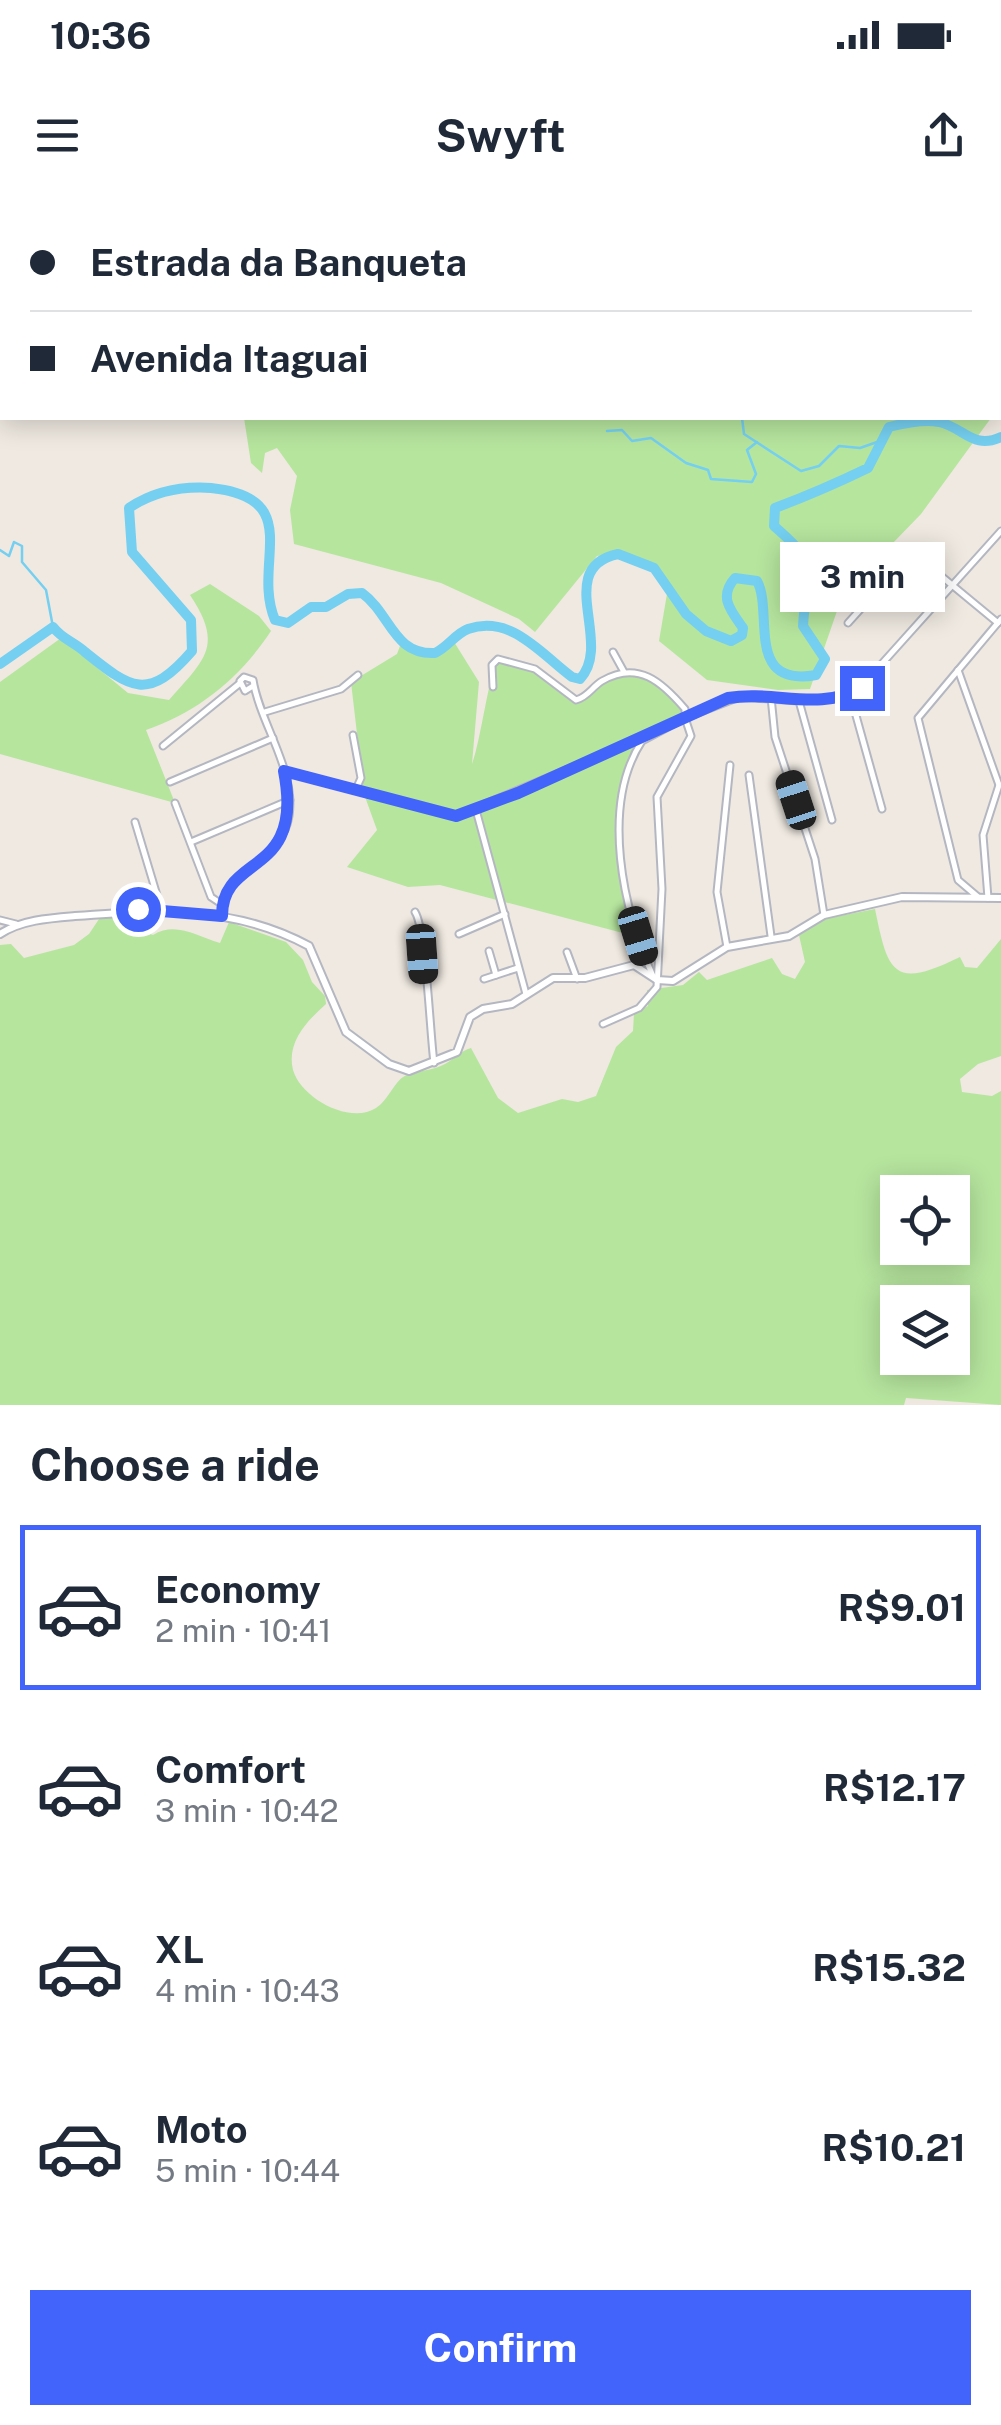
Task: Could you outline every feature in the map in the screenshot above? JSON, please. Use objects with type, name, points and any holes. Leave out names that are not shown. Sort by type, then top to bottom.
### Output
[{"type":"street","points":[[284,771],[456,816],[728,698],[819,702],[850,694],[870,680],[1001,531]]},
{"type":"street","points":[[848,624],[912,552],[999,621],[918,718],[958,880],[984,898]]},
{"type":"street","points":[[613,652],[624,672]]},
{"type":"street","points":[[493,687],[492,665],[498,660],[536,670],[576,700],[600,682],[624,672],[640,672],[662,682],[685,709],[691,736],[657,796],[662,889],[651,998],[639,1008],[603,1024]]},
{"type":"street","points":[[957,670],[1000,784],[985,824],[984,898]]},
{"type":"street","points":[[265,712],[341,689],[358,675]]},
{"type":"street","points":[[163,746],[248,676],[265,712],[284,771],[290,800],[288,822],[276,846],[231,886],[222,916]]},
{"type":"street","points":[[239,684],[245,691],[253,686]]},
{"type":"street","points":[[850,694],[882,809]]},
{"type":"street","points":[[772,698],[776,737],[814,859],[824,914]]},
{"type":"street","points":[[799,701],[832,820]]},
{"type":"street","points":[[353,735],[361,778],[356,789]]},
{"type":"street","points":[[649,735],[636,750],[626,784],[621,824],[625,884],[655,978]]},
{"type":"street","points":[[170,782],[273,738]]},
{"type":"street","points":[[727,948],[717,892],[730,765]]},
{"type":"street","points":[[749,775],[771,936]]},
{"type":"street","points":[[191,842],[290,800]]},
{"type":"street","points":[[175,804],[211,897],[223,905]]},
{"type":"street","points":[[476,810],[526,994]]},
{"type":"street","points":[[135,822],[162,912]]},
{"type":"street","points":[[0,934],[24,924],[130,909],[222,916],[263,926],[309,946],[346,1032],[390,1064],[410,1071],[457,1052],[470,1017],[488,1007],[512,1004],[553,978],[577,979],[628,965],[655,978],[681,979],[727,948],[771,936],[788,936],[824,914],[902,897],[1001,898]]},
{"type":"street","points":[[414,912],[424,932],[424,986],[434,1063]]},
{"type":"street","points":[[459,934],[505,914]]},
{"type":"street","points":[[0,920],[24,924]]},
{"type":"street","points":[[489,951],[496,975]]},
{"type":"street","points":[[567,952],[577,979]]},
{"type":"street","points":[[484,979],[518,968]]},
{"type":"green space","points":[[244,420],[990,420],[921,514],[891,545],[869,555],[837,611],[810,689],[778,690],[707,680],[659,641],[668,588],[654,572],[628,557],[597,556],[535,632],[519,619],[441,583],[294,544],[290,510],[297,476],[277,448],[265,453],[262,473],[251,463]]},
{"type":"green space","points":[[210,584],[259,616],[271,631],[246,664],[216,691],[183,714],[146,730],[175,803],[0,754],[0,682],[61,638],[128,693],[169,700],[206,651],[206,627],[190,595]]},
{"type":"green space","points":[[451,637],[479,682],[472,764],[498,659],[535,669],[576,700],[621,675],[646,677],[685,709],[639,747],[623,790],[621,841],[638,937],[440,885],[408,887],[347,867],[377,830],[364,794],[351,682],[397,654],[400,646],[428,652]]},
{"type":"green space","points":[[875,909],[890,961],[907,973],[938,967],[960,957],[965,967],[977,968],[1001,939],[1001,1056],[978,1064],[960,1079],[962,1092],[992,1096],[1001,1091],[1001,1405],[906,1398],[904,1405],[0,1405],[0,945],[11,944],[24,958],[74,945],[89,934],[103,913],[135,916],[139,930],[153,935],[170,929],[220,943],[229,922],[286,942],[303,960],[312,982],[325,996],[326,1004],[296,1041],[292,1060],[298,1080],[316,1099],[340,1111],[365,1112],[381,1104],[403,1077],[440,1066],[471,1048],[498,1098],[518,1113],[562,1099],[578,1102],[596,1096],[616,1047],[633,1031],[634,1013],[648,1006],[647,990],[683,985],[699,972],[707,980],[772,958],[782,974],[795,979],[805,962],[799,935],[824,919]]},
{"type":"waterway","points":[[742,420],[744,434],[801,471],[819,466],[839,446],[860,448],[880,441]]},
{"type":"waterway","points":[[0,664],[53,627],[127,681],[151,683],[177,667],[192,651],[191,620],[132,552],[129,508],[158,494],[211,488],[240,494],[258,505],[267,519],[269,598],[275,620],[288,623],[311,607],[326,607],[348,594],[362,593],[401,640],[421,652],[435,653],[468,629],[498,627],[524,639],[572,677],[580,679],[589,664],[591,646],[586,590],[589,574],[599,562],[618,554],[654,568],[686,614],[706,631],[731,641],[742,635],[743,628],[728,604],[727,591],[735,578],[757,581],[770,659],[779,670],[793,676],[816,675],[825,659],[803,626],[808,562],[774,526],[775,508],[868,468],[889,427],[933,421],[976,440],[1001,437]]},
{"type":"waterway","points":[[607,431],[622,430],[632,441],[651,438],[686,463],[708,470],[711,479],[752,482],[756,474],[747,450],[757,442]]},
{"type":"waterway","points":[[0,550],[9,556],[14,542],[22,546],[22,562],[46,590],[53,627]]},
{"type":"route","points":[[138,909],[222,916],[231,886],[269,855],[283,836],[290,813],[284,771],[456,816],[518,793],[728,698],[753,696],[819,702],[838,699],[862,688]]}]
